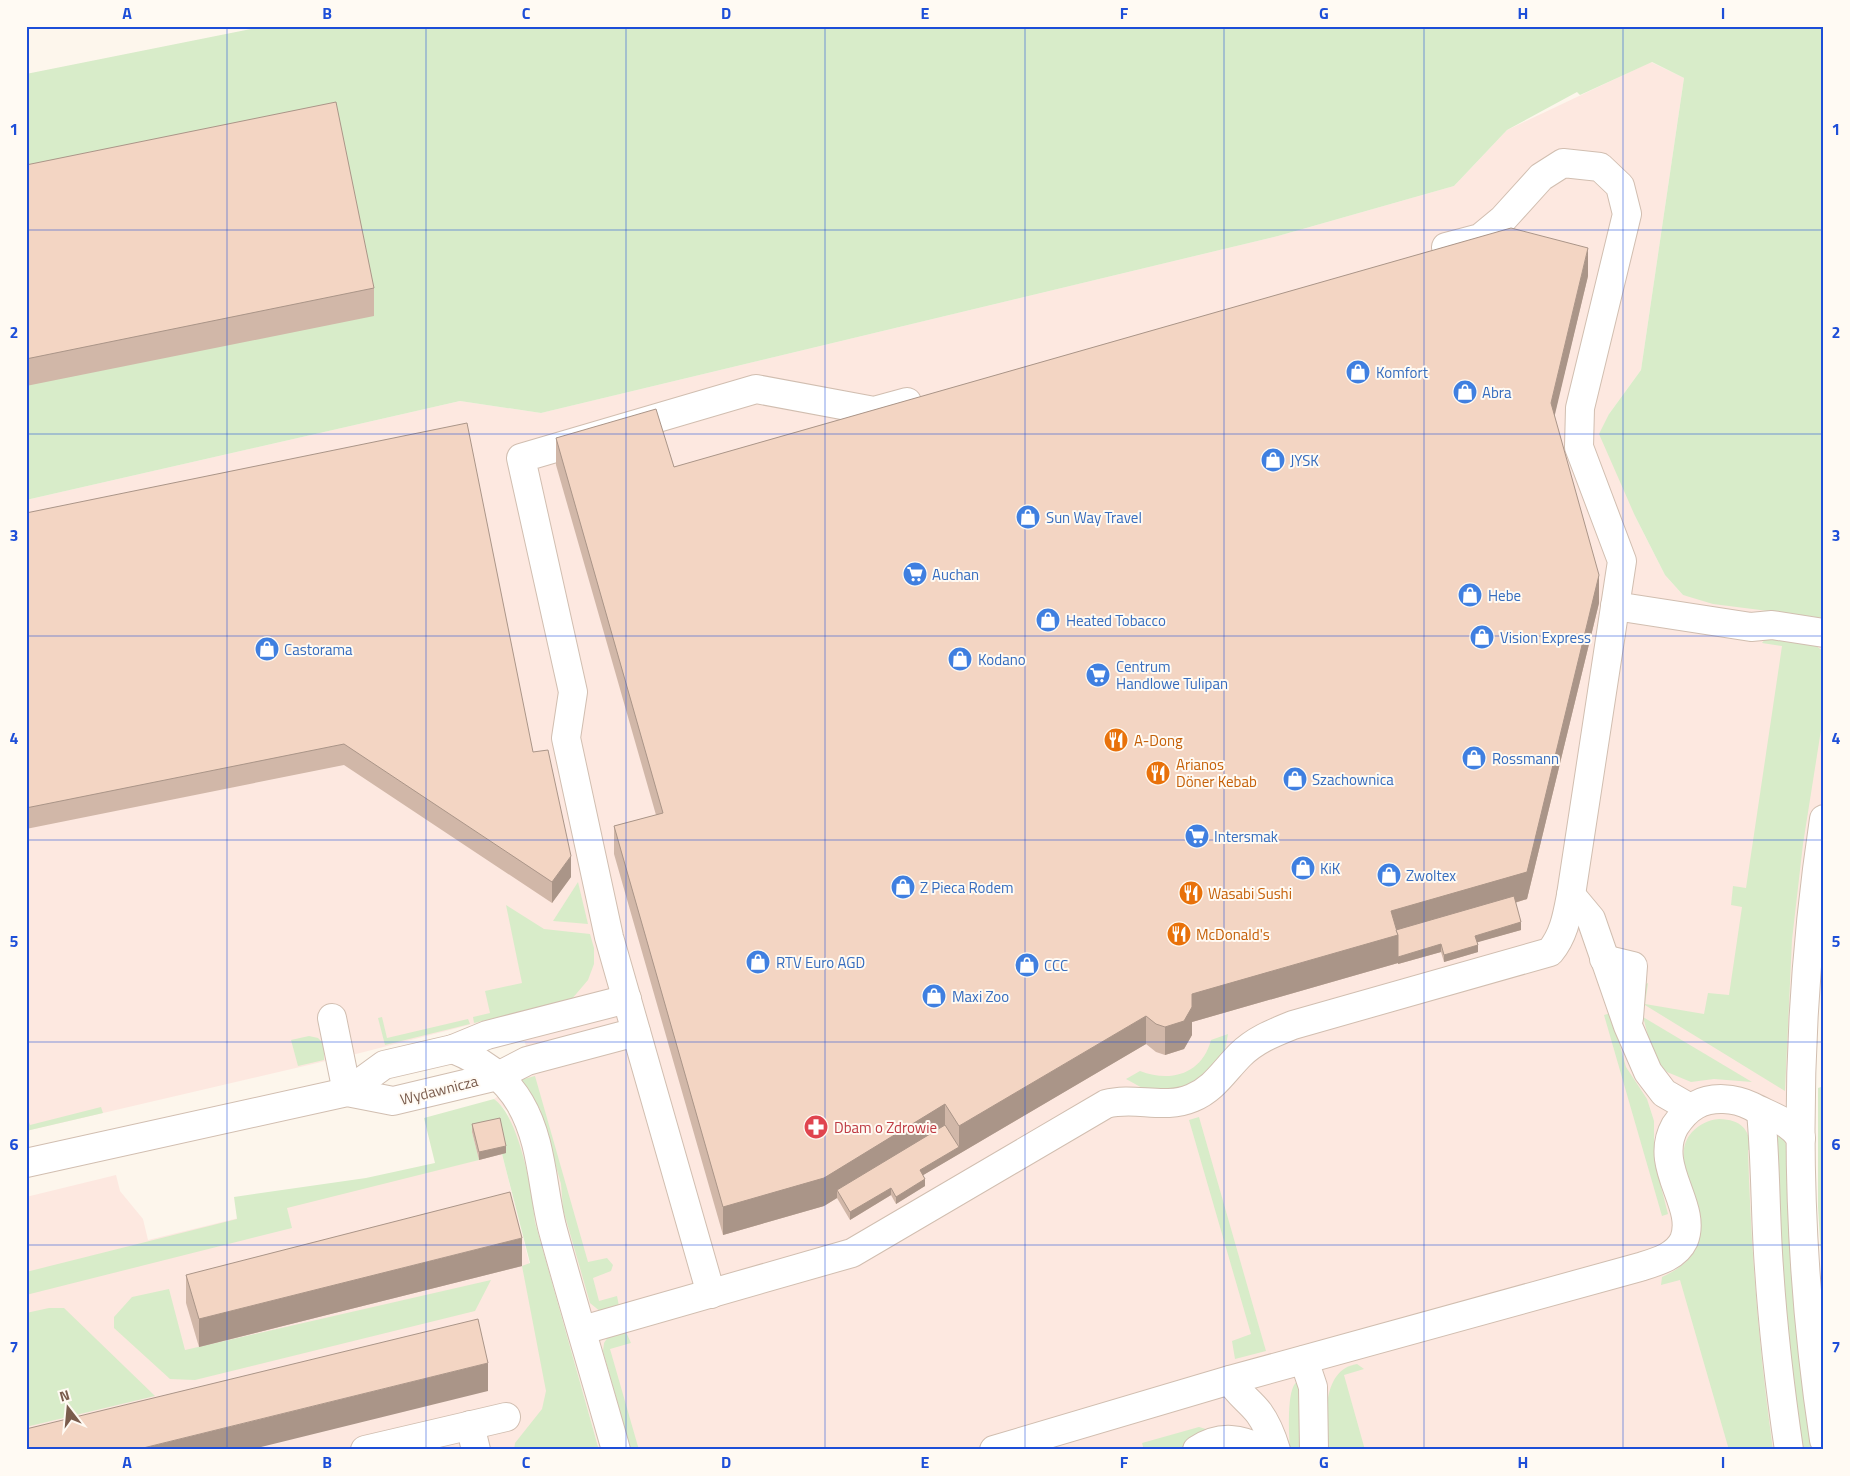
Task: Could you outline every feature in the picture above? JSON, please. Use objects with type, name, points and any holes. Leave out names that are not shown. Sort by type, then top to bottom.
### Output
[{"type":"street","points":[[583,1330],[852,1253],[1106,1104],[1128,1100],[1150,1103],[1174,1103],[1194,1098],[1216,1083],[1238,1056],[1255,1042],[1293,1025],[1550,952],[1561,936],[1571,895],[1622,561],[1579,447],[1580,408],[1627,214],[1620,186],[1600,166],[1563,163],[1541,177],[1503,219],[1480,238],[1423,254]]},
{"type":"street","points":[[712,1294],[609,937],[566,738],[573,692],[521,458],[756,389],[874,412],[930,395]]},
{"type":"street","points":[[1615,606],[1751,627],[1772,625],[1824,633]]},
{"type":"street","points":[[1824,819],[1810,930],[1804,1004],[1801,1138],[1805,1262],[1812,1350],[1824,1440]]},
{"type":"street","points":[[1571,895],[1591,919],[1604,960],[1642,1061],[1655,1083],[1664,1093],[1690,1108]]},
{"type":"street","points":[[1604,960],[1633,966],[1628,1026]]},
{"type":"street","points":[[26,1163],[347,1092],[384,1066],[453,1049],[487,1035],[626,999]]},
{"type":"street","points":[[332,1018],[347,1092]]},
{"type":"street","name":"Wydawnicza","points":[[347,1092],[393,1101],[498,1076],[527,1061],[636,1032]]},
{"type":"street","points":[[453,1049],[470,1056],[498,1076],[516,1098],[529,1123],[544,1180],[553,1228],[616,1450]]},
{"type":"street","points":[[994,1450],[1230,1380],[1640,1267],[1668,1257],[1684,1240],[1685,1226],[1667,1151],[1671,1133],[1690,1108],[1699,1103],[1719,1099],[1738,1101],[1793,1127],[1801,1138]]},
{"type":"street","points":[[1761,1112],[1769,1268],[1778,1372],[1789,1450]]},
{"type":"street","points":[[1304,1360],[1313,1388],[1314,1450]]},
{"type":"street","points":[[1230,1380],[1237,1392],[1258,1412],[1266,1424],[1276,1450]]},
{"type":"street","points":[[365,1450],[473,1438],[506,1417]]},
{"type":"street","points":[[1197,1450],[1220,1439],[1235,1439],[1265,1450]]},
{"type":"shaded area","points":[[1651,62],[1684,78],[1641,370],[1609,414],[1635,516],[1665,575],[1683,595],[1824,618],[1824,920],[1814,1088],[1814,1157],[1824,1450],[599,1450],[535,1222],[533,1193],[507,1111],[494,1099],[520,1080],[532,1066],[516,1013],[360,1053],[26,1131],[26,500],[460,401],[541,413],[1278,236],[1454,186],[1507,130]]},
{"type":"shaded area","points":[[502,1154],[576,1450],[26,1450],[26,1197],[116,1175],[120,1191],[143,1219],[148,1240]]},
{"type":"green space","points":[[266,26],[1824,26],[1824,618],[1713,604],[1683,595],[1665,575],[1635,516],[1599,434],[1609,414],[1641,370],[1684,78],[1652,62],[1580,95],[1577,92],[1507,130],[1454,186],[1278,236],[541,413],[460,401],[26,500],[26,74]]},
{"type":"green space","points":[[1766,638],[1815,645],[1824,652],[1824,711],[1803,844],[1792,940],[1785,1091],[1640,1002],[1648,983],[1645,1004],[1704,1014],[1708,993],[1729,995],[1742,907],[1731,905],[1733,886],[1746,888],[1782,646],[1762,643]]},
{"type":"green space","points":[[578,882],[588,924],[553,921]]},
{"type":"green space","points":[[506,905],[544,929],[590,934],[594,948],[594,964],[588,980],[571,1000],[474,1023],[473,1017],[490,1013],[485,991],[522,983]]},
{"type":"green space","points":[[1611,1013],[1626,1067],[1647,1099],[1654,1121],[1654,1159],[1668,1214],[1662,1216],[1604,1015]]},
{"type":"green space","points":[[1824,1013],[1824,1304],[1818,1207],[1818,1088],[1821,1087]]},
{"type":"green space","points":[[382,1017],[387,1038],[468,1019],[470,1024],[385,1045],[378,1018]]},
{"type":"green space","points":[[1643,1017],[1752,1082],[1714,1079],[1691,1082],[1667,1072],[1654,1058]]},
{"type":"green space","points":[[1228,1034],[1225,1050],[1219,1064],[1190,1088],[1146,1090],[1126,1079],[1140,1071],[1163,1076],[1184,1073],[1200,1061],[1207,1052],[1211,1040]]},
{"type":"green space","points":[[309,1036],[318,1038],[324,1044],[324,1060],[298,1066],[291,1040]]},
{"type":"green space","points":[[535,1076],[588,1262],[607,1258],[613,1265],[611,1271],[593,1278],[599,1301],[617,1296],[619,1306],[601,1312],[590,1303],[563,1209],[561,1184],[540,1109],[520,1080]]},
{"type":"green space","points":[[494,1099],[503,1108],[511,1121],[523,1156],[528,1175],[535,1222],[599,1450],[514,1450],[515,1443],[542,1409],[546,1391],[522,1266],[530,1263],[502,1154],[472,1132],[479,1160],[287,1208],[292,1228],[26,1295],[26,1272],[237,1219],[234,1197],[366,1178],[435,1163],[424,1118]]},
{"type":"green space","points":[[101,1107],[103,1113],[26,1131],[26,1113],[30,1125]]},
{"type":"green space","points":[[1199,1117],[1266,1351],[1235,1359],[1232,1341],[1251,1334],[1189,1120]]},
{"type":"green space","points":[[1719,1119],[1733,1121],[1743,1127],[1752,1150],[1748,1150],[1751,1225],[1760,1338],[1773,1450],[1729,1450],[1680,1280],[1661,1285],[1662,1277],[1686,1261],[1698,1244],[1700,1225],[1684,1166],[1684,1148],[1695,1129],[1708,1121]]},
{"type":"green space","points":[[1777,1133],[1783,1133],[1786,1145],[1798,1342],[1812,1450],[1802,1450],[1791,1371],[1780,1252]]},
{"type":"green space","points":[[491,1280],[475,1311],[195,1380],[170,1379],[114,1328],[114,1317],[132,1297],[169,1289],[185,1350]]},
{"type":"green space","points":[[49,1308],[64,1308],[155,1396],[26,1427],[26,1313]]},
{"type":"green space","points":[[626,1332],[631,1343],[610,1349],[639,1450],[631,1450],[603,1351],[604,1343],[610,1334]]},
{"type":"green space","points":[[1357,1364],[1364,1369],[1344,1375],[1365,1450],[1328,1450],[1326,1426],[1331,1387],[1337,1376],[1345,1368]]},
{"type":"green space","points":[[1297,1382],[1300,1382],[1301,1450],[1290,1450],[1291,1393]]},
{"type":"green space","points":[[1199,1427],[1216,1432],[1182,1450],[1144,1450],[1142,1443]]},
{"type":"building","points":[[336,102],[374,288],[26,359],[26,165]]},
{"type":"building","name":"Centrum Handlowe Tulipan","points":[[1511,228],[1588,248],[1551,403],[1599,575],[1527,872],[1391,911],[1398,935],[1192,994],[1192,1007],[1184,1021],[1165,1027],[1156,1024],[1146,1016],[959,1126],[945,1104],[824,1178],[723,1207],[614,826],[663,813],[556,438],[656,409],[674,467]]},
{"type":"building","name":"Castorama","points":[[467,423],[533,752],[548,750],[571,856],[552,882],[344,744],[26,808],[26,513]]},
{"type":"building","points":[[1514,896],[1521,922],[1475,936],[1478,945],[1444,955],[1441,944],[1398,957],[1398,935],[1396,930]]},
{"type":"building","points":[[500,1118],[506,1146],[479,1152],[472,1124]]},
{"type":"building","points":[[945,1125],[959,1147],[920,1170],[925,1179],[896,1197],[891,1188],[850,1212],[837,1190]]},
{"type":"building","points":[[510,1192],[522,1238],[199,1319],[186,1275]]},
{"type":"building","points":[[478,1319],[488,1363],[135,1450],[26,1450],[26,1429]]},
{"type":"place","name":"Komfort","points":[[1358,372]]},
{"type":"place","name":"Abra","points":[[1465,392]]},
{"type":"place","name":"JYSK","points":[[1273,460]]},
{"type":"place","name":"Sun Way Travel","points":[[1028,517]]},
{"type":"place","name":"Auchan","points":[[915,574]]},
{"type":"place","name":"Hebe","points":[[1470,595]]},
{"type":"place","name":"Heated Tobacco","points":[[1048,620]]},
{"type":"place","name":"Vision Express","points":[[1482,637]]},
{"type":"place","name":"Castorama","points":[[267,649]]},
{"type":"place","name":"Kodano","points":[[960,659]]},
{"type":"place","name":"Centrum Handlowe Tulipan","points":[[1098,675]]},
{"type":"place","name":"A-Dong","points":[[1116,740]]},
{"type":"place","name":"Rossmann","points":[[1474,758]]},
{"type":"place","name":"Arianos Döner Kebab","points":[[1158,773]]},
{"type":"place","name":"Szachownica","points":[[1295,779]]},
{"type":"place","name":"Intersmak","points":[[1197,836]]},
{"type":"place","name":"KiK","points":[[1303,868]]},
{"type":"place","name":"Zwoltex","points":[[1389,875]]},
{"type":"place","name":"Z Pieca Rodem","points":[[903,887]]},
{"type":"place","name":"Wasabi Sushi","points":[[1191,893]]},
{"type":"place","name":"McDonald's","points":[[1179,934]]},
{"type":"place","name":"RTV Euro AGD","points":[[758,962]]},
{"type":"place","name":"CCC","points":[[1027,965]]},
{"type":"place","name":"Maxi Zoo","points":[[934,996]]},
{"type":"place","name":"Dbam o Zdrowie","points":[[816,1127]]}]
